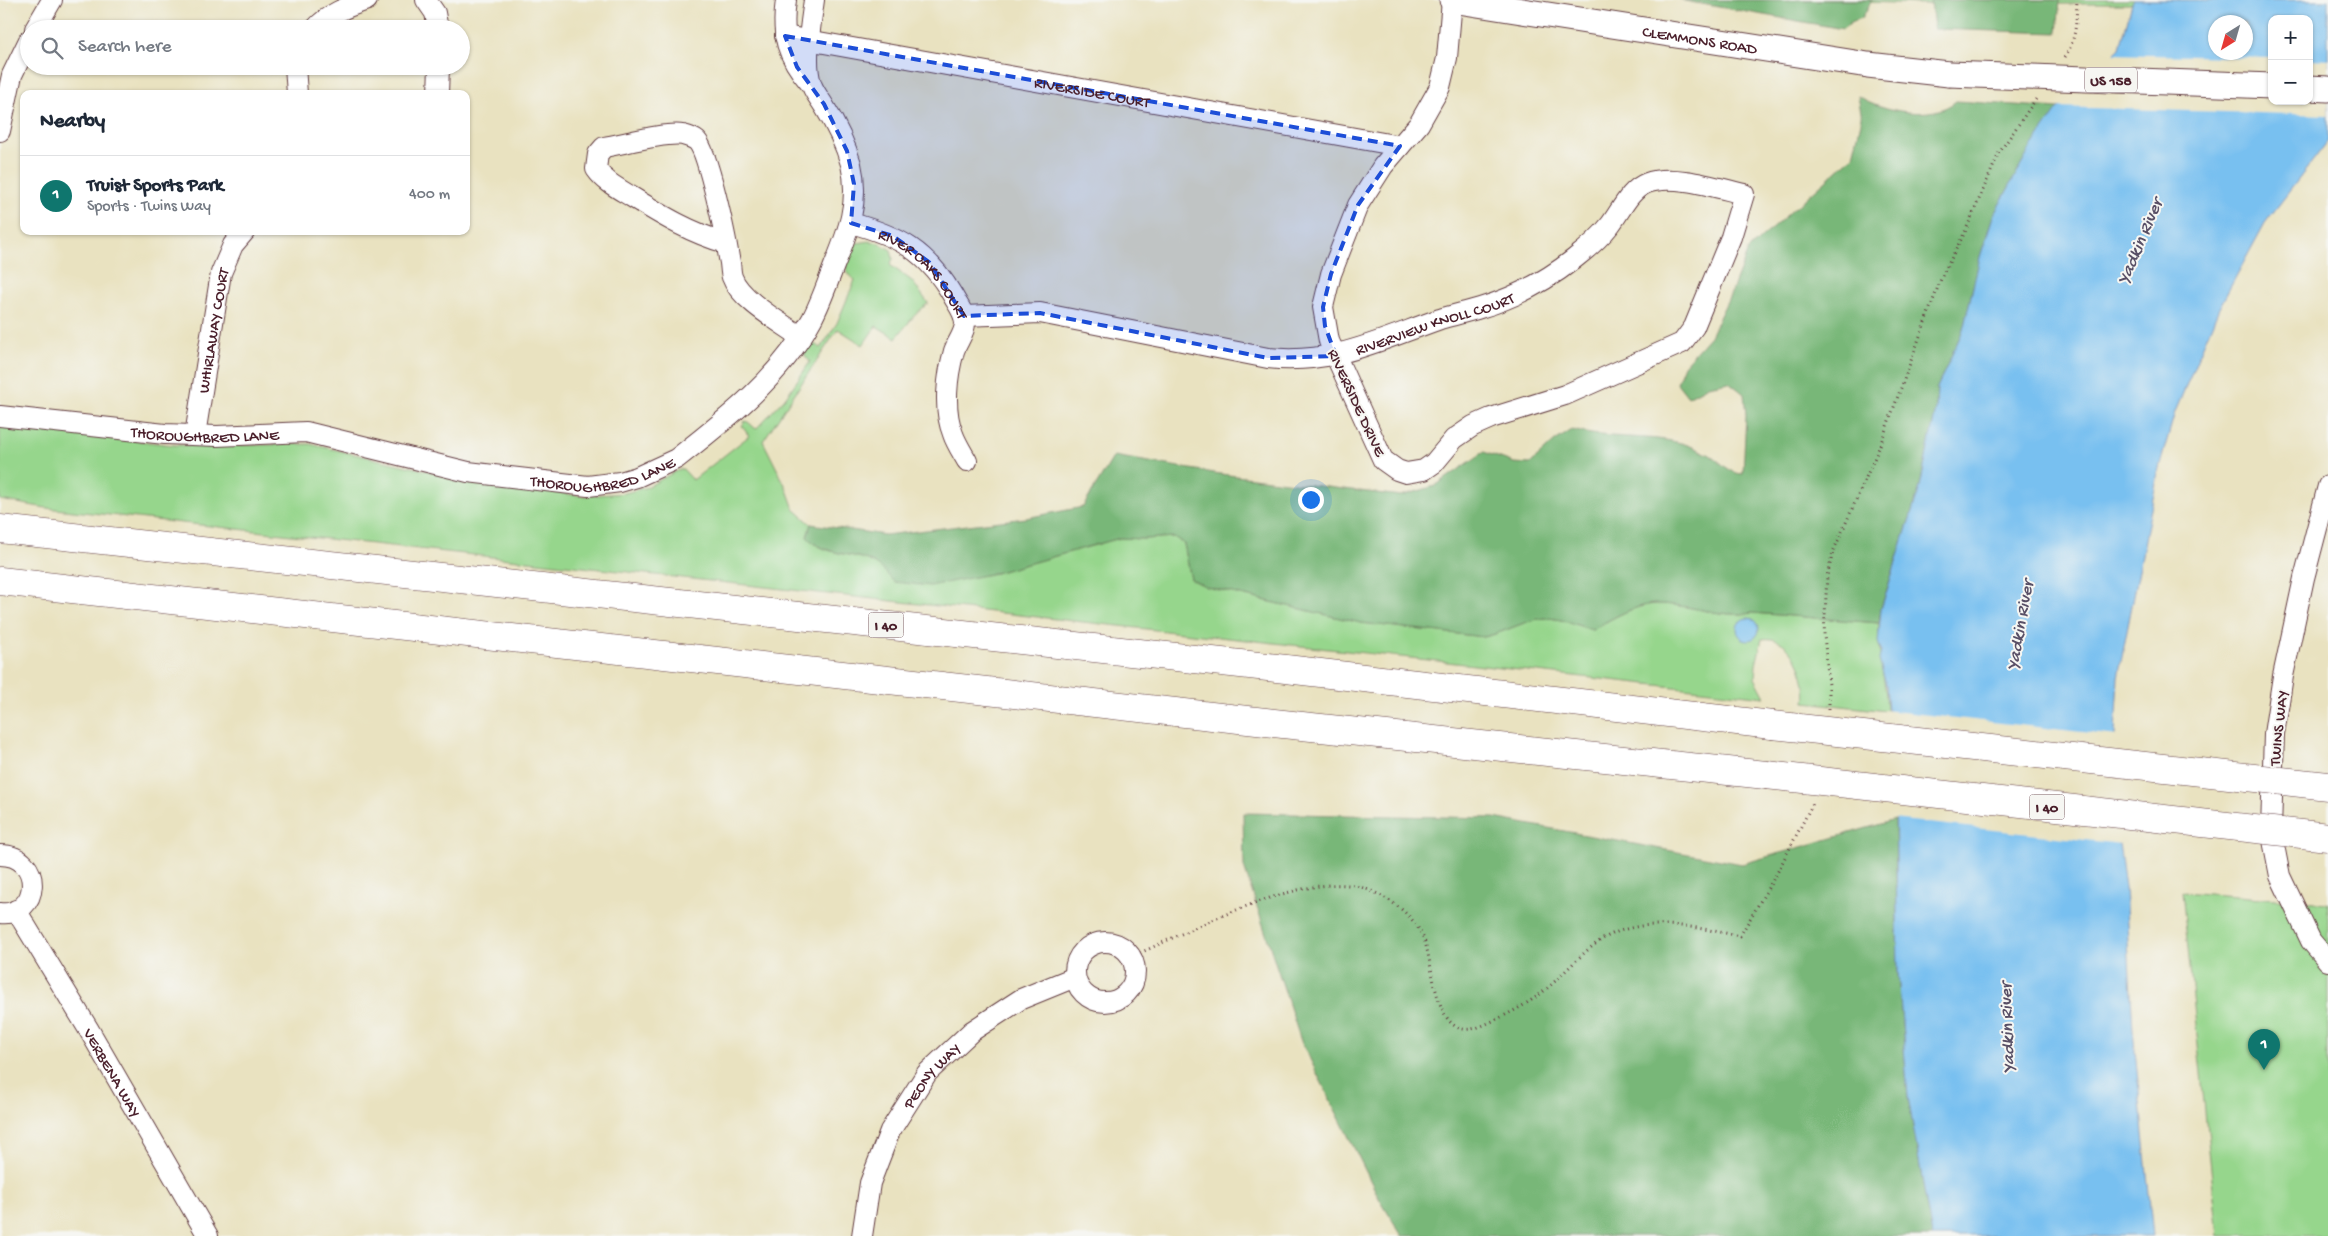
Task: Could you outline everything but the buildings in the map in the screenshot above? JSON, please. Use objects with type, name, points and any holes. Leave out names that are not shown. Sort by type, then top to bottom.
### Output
[{"type":"highway","name":"I 40","points":[[0,528],[2328,786]]},
{"type":"highway","name":"I 40","points":[[0,581],[2328,838]]},
{"type":"main road","name":"CLEMMONS ROAD","points":[[1452,0],[1868,65],[1950,74],[2268,86]]},
{"type":"main road","points":[[2313,88],[2328,89]]},
{"type":"street","points":[[40,20],[52,0]]},
{"type":"street","points":[[323,20],[340,10],[367,0]]},
{"type":"street","points":[[426,0],[435,13],[436,20]]},
{"type":"street","points":[[786,0],[784,17],[788,51],[797,67],[810,83]]},
{"type":"street","name":"THOROUGHBRED LANE","points":[[0,416],[165,434],[306,432],[468,472],[588,486],[620,482],[653,471],[676,459],[733,414],[761,388],[812,319],[851,223],[855,200],[854,184],[847,151],[840,132],[810,83],[808,41],[814,0]]},
{"type":"street","name":"RIVERSIDE DRIVE","points":[[1452,0],[1446,58],[1440,87],[1428,109],[1383,166],[1358,205],[1331,274],[1323,307],[1325,326],[1336,356],[1383,460],[1397,470],[1406,473],[1424,470],[1434,463],[1454,439],[1473,426],[1492,418],[1565,395],[1682,343],[1694,327],[1731,237],[1744,194]]},
{"type":"street","name":"RIVERSIDE COURT","points":[[785,36],[1400,146]]},
{"type":"street","points":[[0,129],[12,75],[20,59]]},
{"type":"street","points":[[296,75],[297,90]]},
{"type":"street","points":[[438,90],[439,75]]},
{"type":"street","points":[[726,243],[698,235],[668,220],[610,184],[596,169],[598,154],[604,147],[665,136],[681,134],[696,140],[701,148],[707,168],[726,243],[732,278],[738,288],[765,312],[800,337]]},
{"type":"street","name":"RIVERVIEW KNOLL COURT","points":[[964,316],[1040,313],[1268,358],[1296,360],[1336,356],[1441,319],[1496,303],[1527,289],[1558,271],[1597,240],[1631,195],[1648,182],[1677,180],[1744,194]]},
{"type":"street","name":"RIVER OAKS COURT","points":[[851,223],[893,236],[922,255],[939,274],[964,316],[964,328],[954,353],[947,400],[952,434],[967,461]]},
{"type":"street","name":"WHIRLAWAY COURT","points":[[195,435],[221,273],[233,245],[241,235]]},
{"type":"street","name":"TWINS WAY","points":[[2328,486],[2304,578],[2281,686],[2274,734],[2271,830],[2280,876],[2311,941],[2328,961]]},
{"type":"street","points":[[0,855],[17,858],[30,872],[32,890],[28,899],[8,912]]},
{"type":"street","name":"VERBENA WAY","points":[[8,912],[89,1030],[208,1236]]},
{"type":"street","points":[[1108,942],[1119,945],[1131,957],[1136,972],[1133,983],[1127,993],[1118,999],[1108,1002],[1096,1001],[1086,996],[1079,988],[1076,966],[1080,956],[1087,947],[1097,943],[1108,942]]},
{"type":"street","name":"PEONY WAY","points":[[862,1236],[870,1183],[890,1131],[927,1073],[972,1030],[1013,1004],[1076,977]]},
{"type":"path","points":[[2061,62],[2072,46],[2076,30],[2077,0]]},
{"type":"path","points":[[1829,715],[1829,685],[1824,635],[1827,576],[1833,552],[1876,456],[1942,276],[1965,232],[1999,153],[2038,95]]},
{"type":"path","points":[[1131,957],[1275,896],[1305,888],[1326,886],[1348,885],[1365,888],[1400,908],[1415,922],[1429,952],[1441,1009],[1453,1026],[1472,1029],[1506,1014],[1537,996],[1592,946],[1610,935],[1634,928],[1671,926],[1740,936],[1778,871],[1815,796]]},
{"type":"highlighted area","points":[[785,36],[1400,146],[1358,205],[1331,274],[1323,307],[1325,326],[1336,356],[1268,358],[1040,313],[964,316],[929,262],[893,236],[851,223],[854,184],[847,151],[824,104],[797,67]]},
{"type":"green space","points":[[1679,0],[1872,0],[1862,18],[1851,22],[1843,29]]},
{"type":"green space","points":[[1801,0],[2133,0],[2132,4],[1924,4]]},
{"type":"green space","points":[[1931,0],[2060,0],[2057,33],[1934,29]]},
{"type":"green space","points":[[1858,96],[1894,110],[1921,113],[1946,107],[1956,101],[2059,108],[2033,144],[1993,216],[1980,257],[1963,330],[1937,388],[1936,409],[1920,487],[1881,608],[1879,623],[1753,613],[1717,613],[1672,605],[1651,604],[1633,609],[1592,630],[1563,620],[1545,618],[1484,637],[1361,623],[1207,587],[1191,579],[1184,544],[1174,537],[1120,538],[995,573],[930,586],[894,582],[873,562],[824,549],[807,537],[811,524],[885,535],[1026,518],[1083,507],[1114,456],[1220,474],[1401,496],[1435,486],[1484,452],[1514,463],[1530,464],[1555,441],[1572,430],[1599,435],[1667,440],[1681,443],[1710,455],[1729,470],[1743,474],[1746,415],[1744,394],[1729,382],[1708,386],[1688,397],[1677,383],[1684,365],[1710,336],[1732,291],[1748,250],[1853,156],[1862,118]]},
{"type":"green space","points":[[870,241],[879,243],[891,250],[893,259],[890,265],[912,281],[928,303],[914,316],[896,338],[876,326],[863,345],[838,329],[763,441],[786,487],[794,509],[811,524],[807,537],[824,549],[863,558],[872,562],[883,569],[894,582],[995,573],[1120,538],[1174,537],[1184,544],[1191,579],[1207,587],[1361,623],[1484,637],[1545,618],[1563,620],[1592,630],[1633,609],[1651,604],[1660,604],[1717,613],[1753,613],[1879,623],[1879,645],[1887,711],[1805,702],[1804,681],[1797,660],[1782,643],[1773,639],[1762,639],[1756,665],[1755,678],[1765,697],[46,508],[0,500],[0,425],[174,445],[310,444],[477,482],[582,496],[625,493],[647,487],[680,469],[683,469],[693,480],[749,436],[742,426],[745,421],[756,429],[785,398],[810,362],[804,354],[808,347],[814,344],[821,348],[837,323],[855,280],[847,272],[847,257],[857,243]]},
{"type":"green space","points":[[1243,813],[1494,818],[1742,864],[1895,820],[1898,973],[1908,1097],[1932,1236],[1402,1236],[1380,1200],[1301,1041],[1244,867]]},
{"type":"green space","points":[[2182,892],[2328,903],[2328,1236],[2218,1236]]},
{"type":"water","name":"Yadkin River","points":[[2133,0],[2328,0],[2328,141],[2265,223],[2219,308],[2175,412],[2159,468],[2118,677],[2112,792],[2125,887],[2133,1030],[2153,1236],[1932,1236],[1908,1097],[1898,973],[1895,800],[1886,685],[1879,660],[1881,650],[1878,642],[1881,609],[1920,487],[1936,409],[1937,388],[1963,330],[1980,257],[1993,216],[2033,144],[2058,109],[2120,48]]},
{"type":"water","points":[[1748,618],[1756,621],[1759,629],[1756,637],[1748,640],[1740,637],[1737,629],[1740,621]]},
{"type":"pier","points":[[2110,54],[2208,56],[2208,60],[2253,60],[2253,58],[2268,58],[2268,105],[2313,105],[2313,59],[2328,60],[2328,115],[2056,107]]},
{"type":"pier","points":[[1884,710],[2118,736],[2115,792],[2122,844],[1893,819]]},
{"type":"place","name":"Truist Sports Park","points":[[2264,1070]]}]
